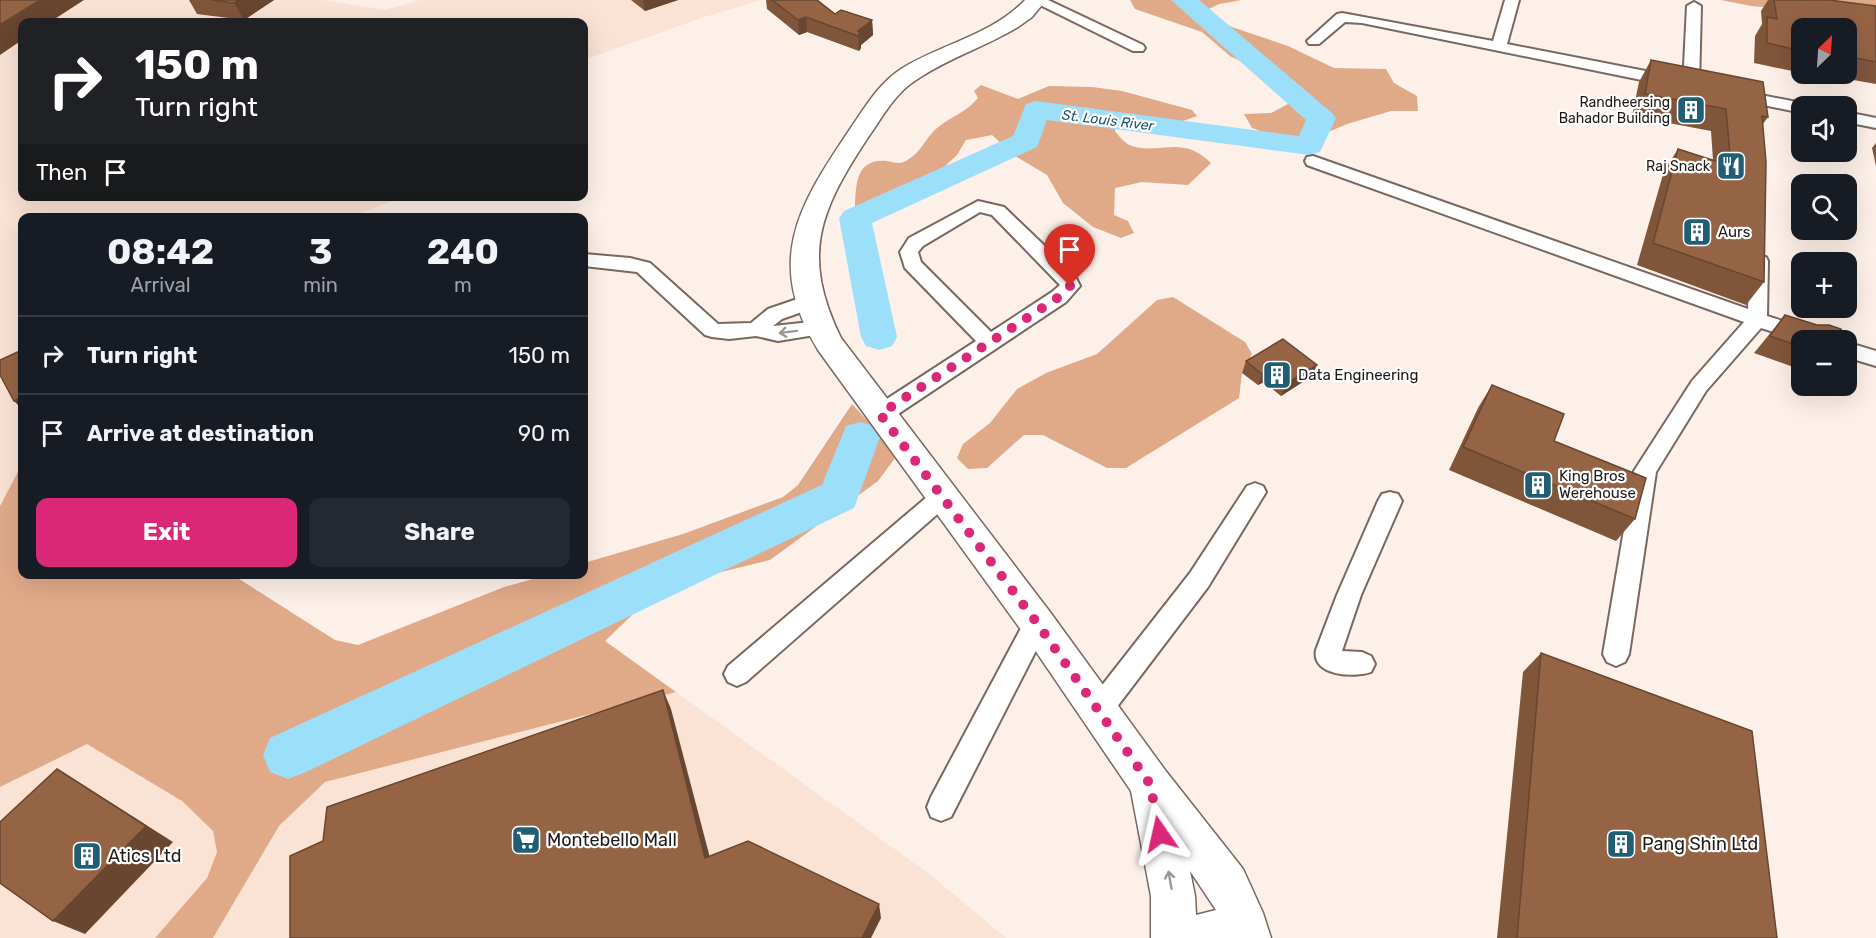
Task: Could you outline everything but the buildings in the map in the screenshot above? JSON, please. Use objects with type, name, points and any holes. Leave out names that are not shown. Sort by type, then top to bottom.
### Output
[{"type":"main road","points":[[1036,0],[1015,20],[924,65],[895,85],[884,98],[825,183],[815,205],[804,242],[806,284],[815,315],[880,414],[1037,623],[1150,784],[1267,938]]},
{"type":"main road","points":[[1150,784],[1173,896],[1174,938]]},
{"type":"main road","points":[[1227,885],[1241,913],[1248,938]]},
{"type":"main road","points":[[1195,938],[1214,932],[1232,934],[1239,938]]},
{"type":"street","points":[[1036,0],[1138,48]]},
{"type":"street","points":[[1499,46],[1512,0]]},
{"type":"street","points":[[1314,41],[1342,17],[1362,19],[1696,86],[1694,6]]},
{"type":"street","points":[[1722,92],[1791,106]]},
{"type":"street","points":[[1763,124],[1764,101]]},
{"type":"street","points":[[1857,119],[1876,123]]},
{"type":"street","points":[[1313,161],[1791,331]]},
{"type":"street","points":[[880,414],[1059,297],[1070,286],[1067,278],[998,211],[978,206],[916,242],[909,252],[912,264],[988,342]]},
{"type":"street","points":[[1616,654],[1645,471],[1699,386],[1757,320],[1760,239]]},
{"type":"street","points":[[588,260],[643,267],[712,330],[729,332],[756,329],[778,334],[815,315]]},
{"type":"street","points":[[756,329],[775,314],[815,315]]},
{"type":"street","points":[[1857,352],[1876,358]]},
{"type":"street","points":[[1098,711],[1199,580],[1255,492]]},
{"type":"street","points":[[737,674],[942,497]]},
{"type":"street","points":[[1362,664],[1336,662],[1328,655],[1350,595],[1390,501]]},
{"type":"street","points":[[941,807],[1037,623]]},
{"type":"shaded area","points":[[0,0],[323,0],[385,10],[420,0],[761,0],[701,18],[588,59],[588,18],[18,18],[18,201],[392,201],[361,213],[18,213],[18,472],[0,506]]},
{"type":"shaded area","points":[[1130,0],[1242,0],[1219,4],[1205,11],[1220,23],[1288,46],[1334,68],[1386,69],[1394,83],[1417,96],[1418,111],[1391,111],[1347,124],[1307,141],[1278,137],[1252,128],[1244,114],[1271,113],[1288,104],[1289,90],[1272,77],[1230,56],[1202,32],[1135,9]]},
{"type":"shaded area","points":[[1721,0],[1876,0],[1876,17],[1751,6]]},
{"type":"shaded area","points":[[981,85],[1018,99],[1049,86],[1092,87],[1122,91],[1192,110],[1197,116],[1183,121],[1115,122],[1115,131],[1132,146],[1181,147],[1200,154],[1211,163],[1188,185],[1142,182],[1115,188],[1114,215],[1128,221],[1134,233],[1121,238],[1093,227],[1063,203],[1047,175],[1015,156],[992,135],[966,140],[957,155],[899,209],[855,206],[857,181],[864,168],[877,161],[898,163],[909,159],[937,128],[974,103],[978,98],[974,91]]},
{"type":"shaded area","points":[[1173,297],[1245,342],[1252,354],[1242,373],[1239,398],[1126,468],[1107,468],[1043,435],[1024,435],[987,468],[968,469],[957,458],[963,444],[990,423],[1017,389],[1046,373],[1097,354],[1157,300]]},
{"type":"shaded area","points":[[852,404],[898,454],[878,481],[770,560],[689,580],[650,598],[605,641],[676,692],[325,782],[279,826],[213,938],[155,938],[207,878],[217,852],[213,831],[182,801],[87,744],[0,787],[0,506],[18,472],[18,579],[239,579],[335,640],[358,645],[504,587],[533,579],[588,579],[588,562],[683,534],[783,497],[798,485]]},
{"type":"shaded area","name":"Montebello Mall","points":[[676,692],[928,873],[1006,938],[213,938],[279,826],[324,782]]},
{"type":"shaded area","points":[[87,744],[182,801],[213,831],[217,852],[207,878],[155,938],[0,938],[0,787]]},
{"type":"waterway","name":"St. Louis River","points":[[879,337],[855,218],[1026,141],[1036,110],[1309,146],[1321,118],[1184,0]]},
{"type":"waterway","points":[[288,755],[839,496],[860,437]]},
{"type":"place","name":"Randheersing Bahador Building","points":[[1691,110]]},
{"type":"place","name":"Raj Snack","points":[[1731,166]]},
{"type":"place","name":"Aurs","points":[[1697,232]]},
{"type":"place","name":"Data Engineering","points":[[1277,375]]},
{"type":"place","name":"King Bros Werehouse","points":[[1538,485]]},
{"type":"place","name":"Montebello Mall","points":[[526,840]]},
{"type":"place","name":"Pang Shin Ltd","points":[[1621,844]]},
{"type":"place","name":"Atics Ltd","points":[[87,856]]},
{"type":"route","points":[[1070,286],[1059,297],[880,414],[1037,623],[1150,784],[1160,834]]}]
